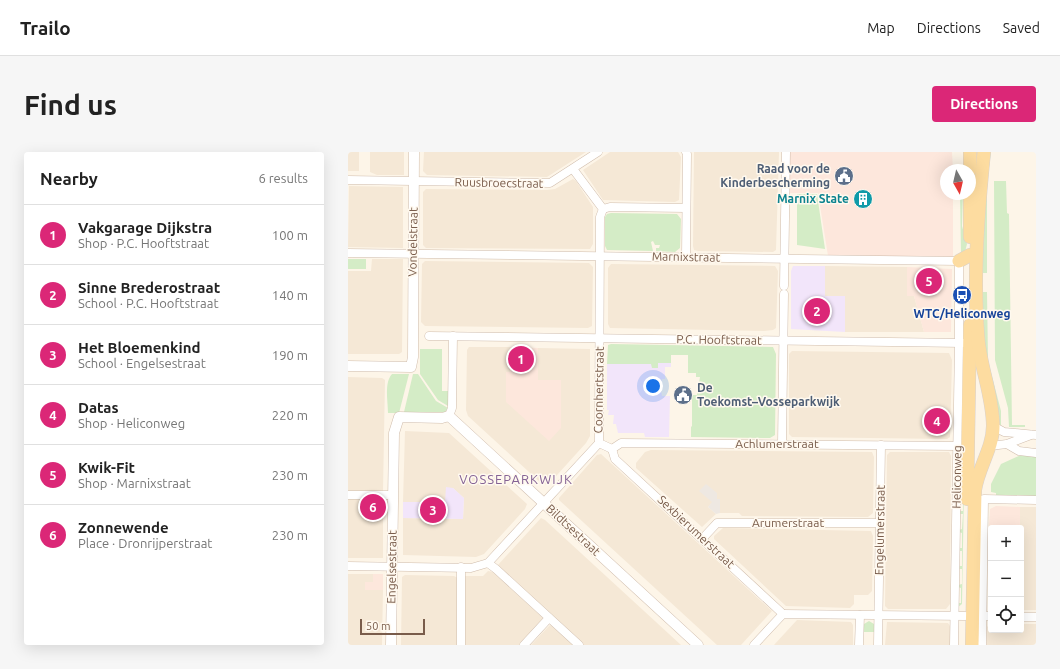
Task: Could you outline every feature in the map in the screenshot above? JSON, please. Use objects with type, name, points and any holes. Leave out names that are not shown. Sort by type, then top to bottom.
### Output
[{"type":"main road","name":"Heliconweg","points":[[972,645],[975,490],[978,473],[989,446],[993,426],[992,410],[981,364],[977,323],[978,226],[976,155]]},
{"type":"main road","name":"Heliconweg","points":[[964,645],[973,616],[968,403],[964,343],[964,258],[969,200]]},
{"type":"main road","points":[[968,403],[974,400],[984,400],[992,410]]},
{"type":"main road","name":"Heliconweg","points":[[968,432],[977,444],[989,446]]},
{"type":"street","name":"Vondelstraat","points":[[348,366],[411,367],[413,357],[414,152]]},
{"type":"street","name":"Ruusbroecstraat","points":[[348,180],[546,184],[555,181],[598,152]]},
{"type":"street","points":[[686,152],[686,257]]},
{"type":"street","points":[[782,444],[786,152]]},
{"type":"street","points":[[573,169],[602,210],[610,207],[686,208]]},
{"type":"street","name":"Coornhertstraat","points":[[488,563],[599,443],[600,217],[602,210]]},
{"type":"street","name":"Marnixstraat","points":[[348,253],[784,259],[964,258]]},
{"type":"street","name":"P.C. Hooftstraat","points":[[429,336],[964,343]]},
{"type":"street","points":[[449,416],[452,408],[453,336]]},
{"type":"street","name":"Heliconweg","points":[[964,343],[958,446],[973,616],[982,645]]},
{"type":"street","name":"Engelsestraat","points":[[391,645],[394,433],[398,417],[442,418],[449,416]]},
{"type":"street","name":"Bildtsestraat","points":[[449,416],[698,645]]},
{"type":"street","points":[[993,426],[1004,432],[1034,435]]},
{"type":"street","points":[[989,446],[1007,444],[1034,435]]},
{"type":"street","points":[[599,443],[612,449]]},
{"type":"street","name":"Achlumerstraat","points":[[612,449],[621,443],[958,446]]},
{"type":"street","points":[[1007,444],[1019,451],[1036,453]]},
{"type":"street","name":"Engelumerstraat","points":[[878,645],[881,445]]},
{"type":"street","name":"Sexbierumerstraat","points":[[612,449],[615,459],[703,538],[783,614]]},
{"type":"street","points":[[348,495],[393,495]]},
{"type":"street","name":"Heliconweg","points":[[954,645],[973,616],[984,499],[1036,500]]},
{"type":"street","name":"Arumerstraat","points":[[703,538],[717,522],[880,523]]},
{"type":"street","points":[[348,566],[476,567],[488,563],[579,645]]},
{"type":"street","points":[[461,567],[461,645]]},
{"type":"street","points":[[754,645],[783,614],[973,616]]},
{"type":"street","points":[[860,615],[860,645]]},
{"type":"street","points":[[1024,617],[1036,617]]},
{"type":"street","points":[[524,645],[549,618]]},
{"type":"shaded area","points":[[348,152],[359,152],[359,171],[348,171]]},
{"type":"shaded area","points":[[370,152],[404,152],[404,175],[377,175],[370,172]]},
{"type":"shaded area","points":[[424,152],[586,152],[547,177],[427,175],[423,171]]},
{"type":"shaded area","points":[[610,152],[678,152],[681,157],[679,200],[675,202],[603,200],[583,170]]},
{"type":"shaded area","points":[[694,152],[779,152],[776,250],[773,252],[694,250]]},
{"type":"shaded area","points":[[790,152],[952,152],[953,164],[940,164],[940,200],[953,200],[953,257],[828,256],[818,193],[790,193]]},
{"type":"shaded area","points":[[573,179],[576,181],[593,207],[593,244],[590,249],[426,248],[423,245],[423,192],[426,189],[547,190],[555,189]]},
{"type":"shaded area","points":[[349,186],[403,187],[403,248],[348,247]]},
{"type":"shaded area","points":[[372,259],[403,259],[402,352],[399,354],[348,354],[348,271],[371,271]]},
{"type":"shaded area","points":[[425,261],[589,263],[593,267],[592,326],[588,328],[425,326],[421,322],[422,264]]},
{"type":"shaded area","points":[[611,264],[775,266],[778,271],[776,328],[773,330],[764,331],[610,328],[608,324],[608,268]]},
{"type":"shaded area","points":[[793,266],[825,266],[825,296],[845,296],[845,332],[791,329],[791,271]]},
{"type":"shaded area","points":[[825,266],[907,267],[907,296],[914,296],[924,332],[845,332],[845,296],[825,296]]},
{"type":"shaded area","points":[[907,267],[952,269],[951,332],[924,332],[914,296],[907,296]]},
{"type":"shaded area","points":[[469,347],[510,347],[510,372],[506,372],[506,401],[561,381],[538,380],[538,348],[590,349],[590,436],[586,443],[548,485],[541,483],[468,416],[466,410],[467,350]]},
{"type":"shaded area","points":[[510,347],[538,348],[538,380],[561,380],[561,428],[549,441],[506,402],[506,372],[510,372]]},
{"type":"shaded area","points":[[792,351],[949,353],[952,360],[950,437],[947,439],[792,437],[789,434],[789,354]]},
{"type":"shaded area","points":[[658,363],[671,363],[671,367],[665,367],[665,379],[662,379],[660,386],[662,396],[670,396],[669,437],[645,437],[644,433],[618,433],[616,424],[613,424],[614,415],[608,415],[609,410],[607,410],[607,364],[652,364],[652,368],[657,368]]},
{"type":"shaded area","points":[[348,377],[382,378],[385,380],[383,491],[348,492]]},
{"type":"shaded area","points":[[405,431],[449,433],[527,504],[525,509],[484,554],[476,557],[403,555],[403,518],[463,519],[464,498],[453,488],[446,488],[446,502],[403,502]]},
{"type":"shaded area","points":[[651,450],[872,452],[874,457],[873,513],[868,517],[742,516],[739,513],[720,513],[720,499],[708,507],[716,514],[702,527],[636,468],[636,463],[645,452]]},
{"type":"shaded area","points":[[890,452],[949,452],[951,456],[950,604],[946,609],[888,609],[885,606],[887,455]]},
{"type":"shaded area","points":[[601,454],[772,611],[741,645],[717,645],[559,500],[559,498],[597,455]]},
{"type":"shaded area","points":[[706,484],[717,493],[717,499],[720,499],[720,513],[716,514],[708,507],[712,502],[699,491]]},
{"type":"shaded area","points":[[446,487],[453,488],[464,498],[463,519],[403,518],[403,502],[445,502]]},
{"type":"shaded area","points":[[348,498],[383,500],[383,558],[348,558]]},
{"type":"shaded area","points":[[996,506],[1020,507],[1020,525],[989,525],[990,509]]},
{"type":"shaded area","points":[[1020,507],[1036,507],[1036,610],[1024,610],[1024,525],[1020,525]]},
{"type":"shaded area","points":[[541,518],[545,520],[681,645],[581,645],[497,566]]},
{"type":"shaded area","points":[[723,528],[871,531],[873,536],[872,591],[868,595],[854,595],[854,604],[850,608],[786,606],[714,539],[714,536]]},
{"type":"shaded area","points":[[488,571],[493,572],[543,618],[522,645],[463,645],[465,576],[483,576]]},
{"type":"shaded area","points":[[348,574],[373,574],[373,582],[365,590],[383,590],[382,645],[348,645]]},
{"type":"shaded area","points":[[373,574],[383,574],[383,590],[365,590],[365,582],[373,582]]},
{"type":"shaded area","points":[[405,575],[454,576],[458,578],[457,645],[401,645],[402,577]]},
{"type":"shaded area","points":[[797,620],[851,622],[853,625],[853,645],[774,645]]},
{"type":"shaded area","points":[[887,622],[948,623],[950,626],[950,645],[885,645]]},
{"type":"shaded area","points":[[1024,624],[1036,624],[1036,645],[987,645],[988,626],[988,633],[1024,633]]},
{"type":"shaded area","points":[[550,625],[552,626],[573,645],[531,645]]},
{"type":"green space","points":[[986,152],[991,152],[987,182],[987,273],[983,273],[979,253]]},
{"type":"green space","points":[[994,181],[1006,181],[1007,213],[1009,214],[1012,425],[1025,425],[1025,427],[1009,427],[1008,408],[995,360]]},
{"type":"green space","points":[[797,194],[817,194],[825,249],[797,245]]},
{"type":"green space","points":[[960,200],[963,200],[962,226],[967,244],[965,252],[961,255]]},
{"type":"green space","points":[[607,214],[677,214],[681,219],[680,248],[675,252],[656,251],[656,248],[659,248],[660,245],[655,245],[653,241],[651,242],[653,251],[607,250],[605,246],[605,217]]},
{"type":"green space","points":[[348,259],[366,259],[366,269],[348,269]]},
{"type":"green space","points":[[983,292],[987,292],[988,361],[1001,411],[1001,426],[997,421],[980,317]]},
{"type":"green space","points":[[608,345],[773,347],[776,354],[775,435],[770,438],[691,437],[692,395],[697,395],[700,377],[696,377],[696,373],[688,373],[688,355],[671,355],[671,363],[658,363],[658,368],[652,368],[651,364],[607,364]]},
{"type":"green space","points":[[420,349],[442,349],[442,391],[448,391],[448,406],[438,400],[420,374]]},
{"type":"green space","points":[[392,374],[409,374],[399,413],[388,413],[387,387]]},
{"type":"green space","points":[[413,374],[418,374],[436,401],[448,408],[445,412],[404,412]]},
{"type":"green space","points":[[1021,455],[1036,455],[1036,496],[996,496],[996,493],[991,492],[991,484],[1001,464]]},
{"type":"green space","points":[[960,488],[964,488],[962,604],[958,607],[957,603],[961,603],[961,588],[958,587],[958,585],[962,584],[962,569],[958,569],[958,566],[962,566],[962,551],[959,551],[959,548],[962,548],[962,533],[959,532],[959,530],[962,529],[963,514],[959,514],[959,511],[963,511],[963,496],[959,496]]},
{"type":"green space","points":[[869,621],[874,624],[874,632],[863,632],[864,624]]},
{"type":"place","name":"Raad voor de Kinderbescherming","points":[[844,176]]},
{"type":"place","name":"Marnix State","points":[[863,199]]},
{"type":"place","name":"Kwik-Fit","points":[[929,281]]},
{"type":"place","name":"WTC/Heliconweg","points":[[962,295]]},
{"type":"place","name":"Sinne Brederostraat","points":[[817,311]]},
{"type":"place","name":"Vakgarage Dijkstra","points":[[521,359]]},
{"type":"place","name":"De Toekomst–Vosseparkwijk","points":[[683,395]]},
{"type":"place","name":"Datas","points":[[937,421]]},
{"type":"place","name":"Zonnewende","points":[[373,507]]},
{"type":"place","name":"Het Bloemenkind","points":[[433,510]]},
{"type":"district","name":"VOSSEPARKWIJK","points":[[516,479]]}]
